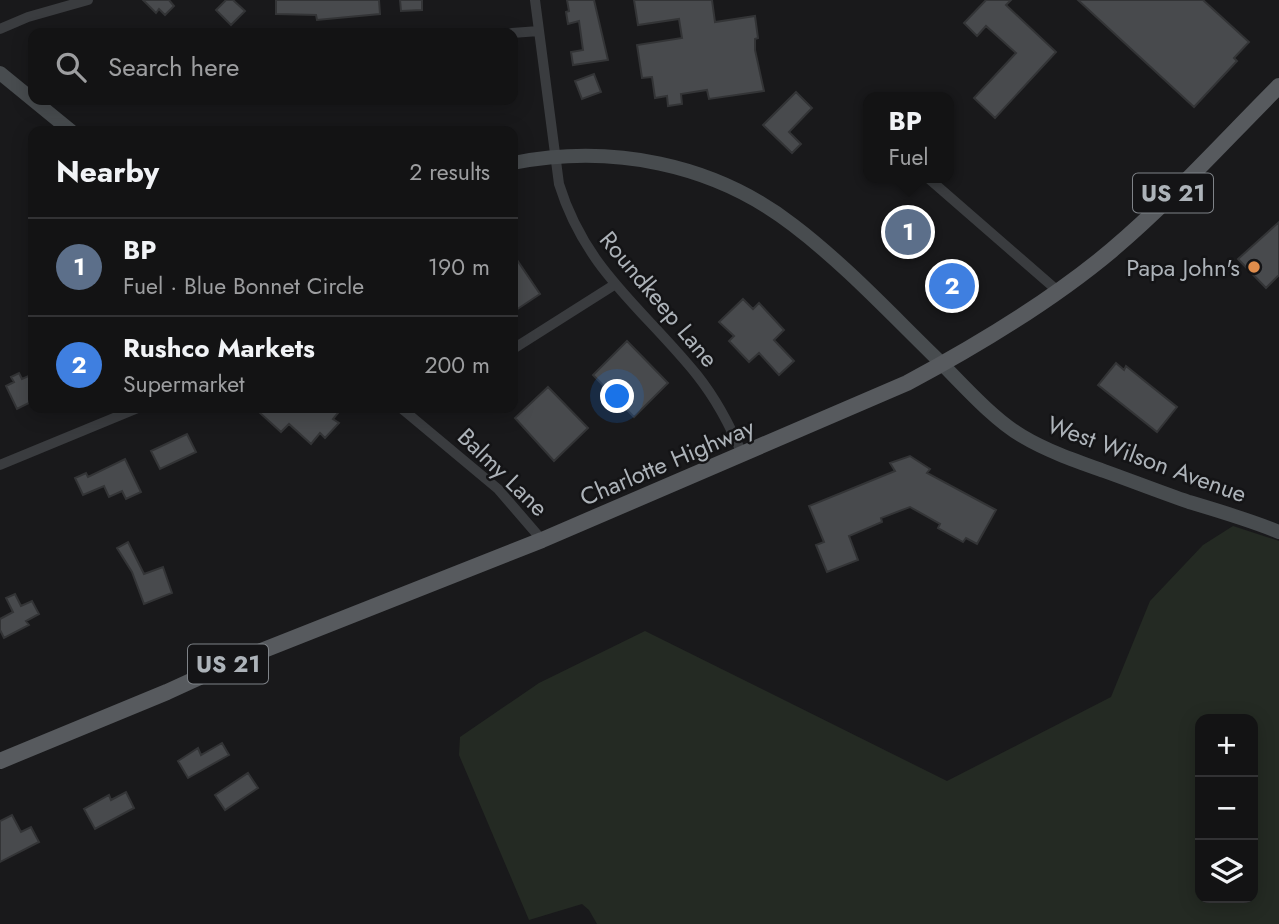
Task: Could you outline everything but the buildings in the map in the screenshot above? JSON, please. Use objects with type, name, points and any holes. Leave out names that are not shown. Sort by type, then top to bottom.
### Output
[{"type":"main road","points":[[0,73],[28,96]]},
{"type":"main road","name":"Charlotte Highway","points":[[0,761],[226,665],[542,540],[907,383],[943,364],[1059,292],[1125,239],[1279,86]]},
{"type":"main road","points":[[39,105],[65,126]]},
{"type":"main road","name":"West Wilson Avenue","points":[[518,162],[555,156],[616,155],[651,161],[710,178],[753,198],[792,224],[834,259],[976,398],[1019,435],[1044,448],[1187,501],[1279,531]]},
{"type":"street","points":[[0,29],[28,17],[88,0]]},
{"type":"street","name":"Roundkeep Lane","points":[[535,0],[559,184],[568,213],[584,244],[614,285],[696,374],[727,420],[742,454]]},
{"type":"street","points":[[518,33],[539,31]]},
{"type":"street","points":[[934,183],[1059,292]]},
{"type":"street","points":[[518,346],[614,285]]},
{"type":"street","points":[[0,466],[126,413]]},
{"type":"street","name":"Balmy Lane","points":[[407,413],[498,489],[542,540]]},
{"type":"street","points":[[412,417],[416,413]]},
{"type":"shaded area","points":[[1233,526],[1279,541],[1279,924],[597,924],[582,904],[529,920],[459,755],[460,737],[539,683],[645,631],[947,781],[1111,697],[1150,601],[1203,545]]},
{"type":"place","name":"BP","points":[[908,232]]},
{"type":"place","name":"Papa John's","points":[[1254,267]]},
{"type":"place","name":"Rushco Markets","points":[[952,286]]}]
